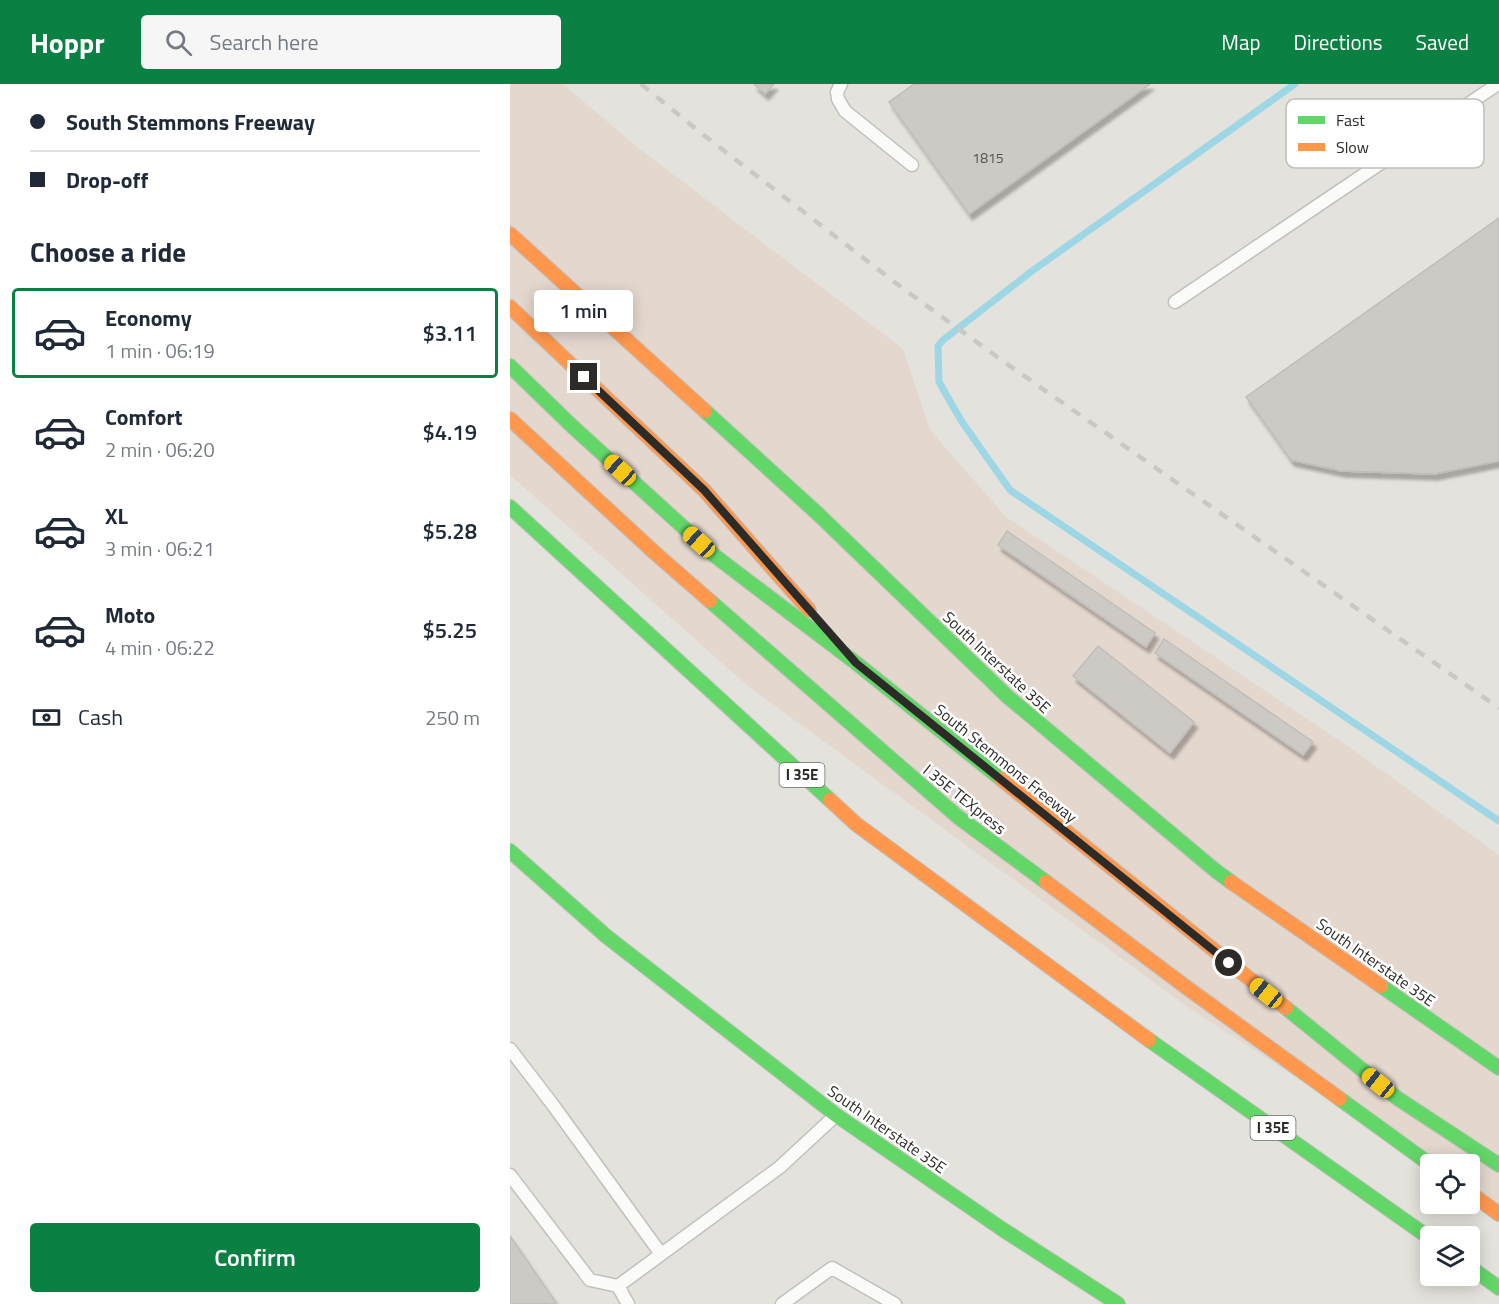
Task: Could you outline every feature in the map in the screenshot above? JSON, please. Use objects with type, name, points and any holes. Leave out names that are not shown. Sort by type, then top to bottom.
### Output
[{"type":"main road","name":"South Interstate 35E","points":[[510,234],[819,514],[1008,697],[1216,871],[1499,1068]]},
{"type":"main road","points":[[510,307],[704,490],[856,663]]},
{"type":"main road","name":"South Stemmons Freeway","points":[[510,366],[715,556],[856,663],[1397,1098],[1499,1165]]},
{"type":"main road","name":"I 35E TEXpress","points":[[510,419],[655,553],[958,817],[1420,1157]]},
{"type":"main road","name":"I 35E","points":[[510,507],[856,824],[1115,1016],[1420,1231]]},
{"type":"main road","name":"South Interstate 35E","points":[[510,851],[606,936],[836,1115],[1002,1229],[1118,1304]]},
{"type":"main road","points":[[1480,1200],[1499,1214]]},
{"type":"main road","points":[[1480,1274],[1499,1288]]},
{"type":"lane","points":[[841,84],[837,92],[844,111],[912,165]]},
{"type":"lane","points":[[1476,99],[1498,84]]},
{"type":"lane","points":[[1175,302],[1374,168]]},
{"type":"lane","points":[[510,1049],[661,1254]]},
{"type":"lane","points":[[510,1175],[590,1280],[618,1286],[780,1167],[836,1115]]},
{"type":"lane","points":[[782,1304],[832,1268],[895,1304]]},
{"type":"lane","points":[[618,1286],[628,1304]]},
{"type":"shaded area","points":[[510,84],[563,84],[637,147],[903,349],[930,430],[1006,517],[1352,749],[1499,855],[1499,1207],[1480,1196],[1480,1154],[1420,1154],[1420,1157],[1192,1010],[748,686],[510,475]]},
{"type":"building","points":[[754,84],[774,84],[765,94]]},
{"type":"building","points":[[914,84],[1150,84],[969,214],[889,102]]},
{"type":"building","points":[[1499,218],[1499,461],[1434,474],[1342,471],[1291,460],[1246,397]]},
{"type":"building","points":[[1007,531],[1155,633],[1146,647],[998,545]]},
{"type":"building","points":[[1164,639],[1313,742],[1303,755],[1155,653]]},
{"type":"building","points":[[1098,646],[1194,722],[1170,753],[1073,676]]},
{"type":"building","points":[[510,1236],[557,1304],[510,1304]]},
{"type":"waterway","points":[[1295,84],[1032,271],[943,340],[938,346],[939,382],[962,422],[1010,490],[1499,821]]},
{"type":"railway","points":[[641,84],[905,290],[1499,708]]},
{"type":"traffic: fast","points":[[510,366],[573,427],[715,556],[856,663],[1001,779]]},
{"type":"traffic: fast","points":[[705,411],[818,514],[1008,697],[1231,882]]},
{"type":"traffic: fast","points":[[510,507],[830,800]]},
{"type":"traffic: fast","points":[[710,601],[958,817],[1046,882]]},
{"type":"traffic: fast","points":[[510,851],[606,936],[836,1115],[1002,1229],[1118,1304]]},
{"type":"traffic: fast","points":[[1381,986],[1499,1068]]},
{"type":"traffic: fast","points":[[1286,1008],[1397,1098],[1499,1165]]},
{"type":"traffic: fast","points":[[1149,1040],[1420,1231]]},
{"type":"traffic: fast","points":[[1340,1099],[1420,1157]]},
{"type":"traffic: fast","points":[[1480,1274],[1499,1288]]},
{"type":"traffic: slow","points":[[510,234],[705,411]]},
{"type":"traffic: slow","points":[[510,307],[704,490],[809,610]]},
{"type":"traffic: slow","points":[[510,419],[710,601]]},
{"type":"traffic: slow","points":[[1001,779],[1286,1008]]},
{"type":"traffic: slow","points":[[830,800],[856,824],[1149,1040]]},
{"type":"traffic: slow","points":[[1046,882],[1340,1099]]},
{"type":"traffic: slow","points":[[1231,882],[1381,986]]},
{"type":"traffic: slow","points":[[1480,1200],[1499,1214]]},
{"type":"route","points":[[584,377],[704,490],[856,663],[1229,963]]}]
